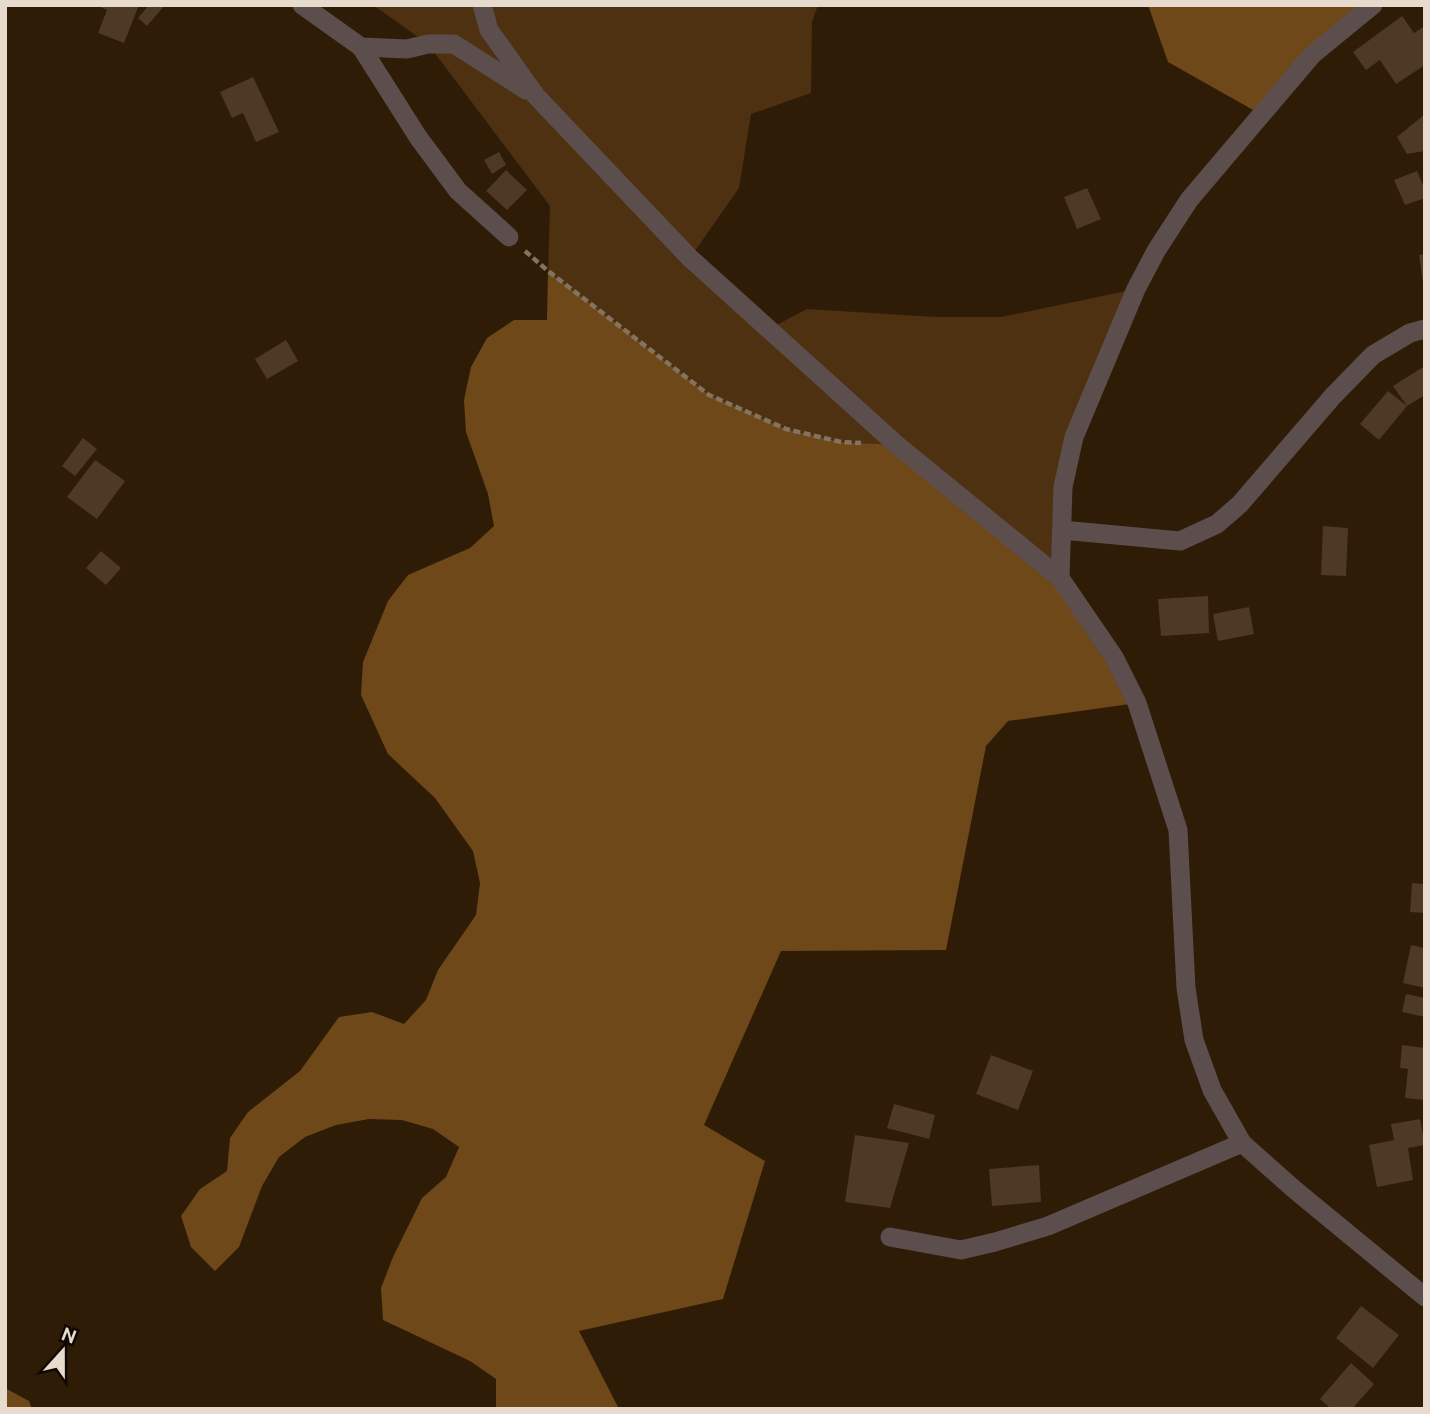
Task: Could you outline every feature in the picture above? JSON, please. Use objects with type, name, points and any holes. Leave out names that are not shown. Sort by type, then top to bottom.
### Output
[{"type":"street","points":[[302,5],[361,47],[418,137],[458,191],[509,237]]},
{"type":"street","points":[[482,5],[488,30],[536,96],[690,258],[897,445],[1059,578],[1114,657],[1137,703],[1178,831],[1186,988],[1194,1040],[1212,1090],[1242,1143],[1425,1297]]},
{"type":"street","points":[[1059,578],[1063,487],[1074,437],[1136,289],[1156,251],[1189,200],[1312,55],[1373,5]]},
{"type":"street","points":[[361,47],[407,49],[428,44],[454,44],[536,96]]},
{"type":"street","points":[[1062,530],[1180,541],[1217,524],[1240,504],[1333,396],[1373,355],[1410,333],[1425,329]]},
{"type":"street","points":[[890,1237],[961,1250],[995,1242],[1048,1226],[1242,1143]]},
{"type":"path","points":[[509,237],[548,271],[709,395],[786,429],[841,443],[897,445]]},
{"type":"shaded area","points":[[373,5],[818,5],[812,22],[811,93],[751,114],[739,188],[690,258],[769,329],[807,309],[936,317],[1001,317],[1136,289],[1074,437],[1060,578],[897,445],[841,442],[786,429],[709,395],[548,271],[550,206],[428,44]]},
{"type":"shaded area","points":[[1148,5],[1373,5],[1262,115],[1168,62]]},
{"type":"shaded area","points":[[548,271],[709,395],[786,429],[841,442],[897,445],[1060,578],[1137,703],[1008,721],[986,746],[946,950],[781,951],[704,1125],[765,1161],[723,1299],[579,1331],[619,1409],[496,1409],[496,1379],[470,1361],[383,1320],[381,1288],[393,1257],[422,1198],[446,1177],[459,1147],[433,1129],[402,1120],[369,1119],[336,1125],[305,1137],[279,1157],[262,1186],[239,1247],[215,1271],[191,1247],[181,1216],[200,1189],[227,1171],[230,1138],[248,1112],[300,1071],[339,1017],[372,1012],[404,1024],[426,1000],[438,970],[476,915],[480,883],[473,851],[435,798],[388,754],[361,695],[363,662],[388,601],[408,575],[470,548],[494,526],[488,494],[466,432],[464,400],[471,367],[487,338],[514,320],[547,320]]},
{"type":"shaded area","points":[[5,1388],[29,1401],[32,1409],[5,1409]]},
{"type":"building","points":[[96,5],[139,5],[124,43],[98,33],[107,10]]},
{"type":"building","points":[[149,5],[165,5],[147,26],[138,18]]},
{"type":"building","points":[[1402,16],[1414,33],[1425,26],[1425,65],[1396,84],[1380,60],[1366,70],[1353,52]]},
{"type":"building","points":[[253,77],[279,132],[256,142],[243,113],[232,118],[220,92]]},
{"type":"building","points":[[1425,114],[1425,151],[1407,154],[1397,137]]},
{"type":"building","points":[[499,152],[506,165],[492,174],[484,160]]},
{"type":"building","points":[[506,170],[527,190],[507,210],[486,191]]},
{"type":"building","points":[[1417,171],[1425,190],[1425,198],[1405,205],[1394,180]]},
{"type":"building","points":[[1087,188],[1101,219],[1077,229],[1064,197]]},
{"type":"building","points":[[1425,254],[1425,283],[1423,283],[1419,255]]},
{"type":"building","points":[[286,340],[298,361],[267,379],[255,359]]},
{"type":"building","points":[[1423,367],[1425,395],[1407,406],[1393,386]]},
{"type":"building","points":[[1388,391],[1407,406],[1379,440],[1360,424]]},
{"type":"building","points":[[83,438],[97,449],[75,476],[62,466]]},
{"type":"building","points":[[95,460],[125,481],[97,519],[67,497]]},
{"type":"building","points":[[1323,526],[1348,528],[1346,576],[1321,575]]},
{"type":"building","points":[[101,551],[121,568],[106,585],[86,568]]},
{"type":"building","points":[[1208,596],[1209,633],[1161,636],[1158,599]]},
{"type":"building","points":[[1249,607],[1254,634],[1218,641],[1213,614]]},
{"type":"building","points":[[1412,883],[1425,884],[1425,913],[1410,912]]},
{"type":"building","points":[[1411,945],[1425,948],[1425,988],[1403,983]]},
{"type":"building","points":[[1406,994],[1425,998],[1425,1017],[1402,1012]]},
{"type":"building","points":[[1402,1045],[1425,1048],[1425,1100],[1405,1098],[1408,1069],[1400,1068]]},
{"type":"building","points":[[991,1055],[1033,1071],[1018,1110],[976,1094]]},
{"type":"building","points":[[894,1104],[935,1115],[929,1139],[887,1128]]},
{"type":"building","points":[[1420,1119],[1425,1145],[1408,1148],[1413,1180],[1377,1187],[1369,1145],[1394,1140],[1391,1124]]},
{"type":"building","points":[[855,1135],[909,1143],[890,1208],[845,1202]]},
{"type":"building","points":[[1039,1165],[1041,1202],[992,1206],[989,1169]]},
{"type":"building","points":[[1361,1306],[1399,1335],[1373,1368],[1336,1338]]},
{"type":"building","points":[[1351,1363],[1374,1384],[1352,1409],[1331,1409],[1320,1399]]}]
